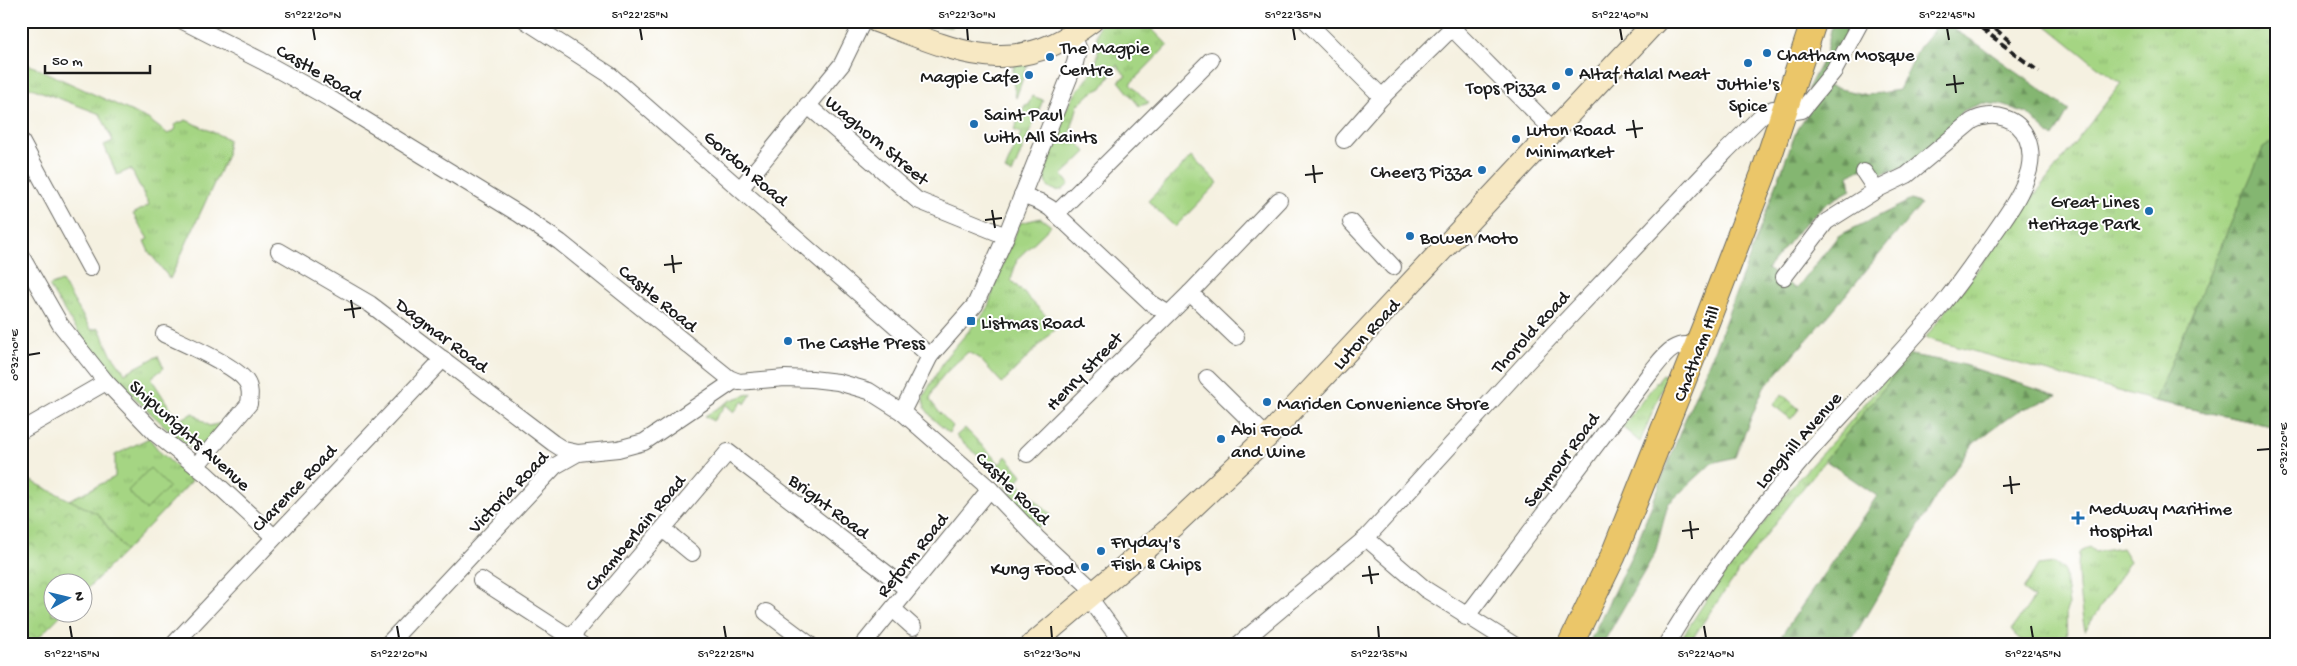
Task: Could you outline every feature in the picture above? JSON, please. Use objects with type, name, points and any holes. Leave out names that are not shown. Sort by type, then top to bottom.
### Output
[{"type":"main road","name":"Chatham Hill","points":[[1798,21],[1801,55]]},
{"type":"main road","name":"Chatham Hill","points":[[1570,645],[1613,556],[1697,347],[1760,184],[1801,55],[1814,21]]},
{"type":"street","name":"Castle Road","points":[[183,21],[262,61],[334,101],[519,214],[560,242],[722,374],[734,381],[795,378],[838,382],[869,391],[902,412],[990,489],[1091,593],[1124,645]]},
{"type":"street","name":"Gordon Road","points":[[526,21],[610,74],[930,356]]},
{"type":"street","points":[[741,188],[842,64],[864,21]]},
{"type":"street","points":[[876,21],[963,53],[991,57],[1009,56],[1042,49],[1072,35],[1092,21]]},
{"type":"street","points":[[1306,21],[1382,97]]},
{"type":"street","name":"Luton Road","points":[[1032,645],[1174,524],[1267,436],[1656,21]]},
{"type":"street","name":"Thorold Road","points":[[1238,645],[1366,538],[1525,364],[1726,150],[1763,114],[1773,109],[1783,112],[1802,110],[1834,71],[1861,21]]},
{"type":"street","points":[[1344,140],[1382,97],[1456,25],[1496,72],[1554,131]]},
{"type":"street","points":[[902,412],[930,356],[975,305],[1006,236],[1075,63],[1077,47],[1072,35]]},
{"type":"street","points":[[1056,214],[1211,60]]},
{"type":"street","name":"Waghorn Street","points":[[807,105],[917,200],[1006,236]]},
{"type":"street","name":"Longhill Avenue","points":[[1666,645],[1718,569],[1765,506],[1812,449],[1917,335],[1970,269],[2004,219],[2028,173],[2031,160],[2030,145],[2025,134],[2018,125],[2001,117],[1975,119],[1958,131],[1915,169],[1876,190],[1824,224],[1784,277]]},
{"type":"street","points":[[21,141],[90,268]]},
{"type":"street","points":[[1864,172],[1876,190]]},
{"type":"street","points":[[1022,195],[1043,203],[1152,303],[1167,313]]},
{"type":"street","name":"Henry Street","points":[[1027,454],[1167,313],[1190,293],[1279,200]]},
{"type":"street","points":[[1351,222],[1393,267]]},
{"type":"street","name":"Dagmar Road","points":[[279,251],[370,304],[553,443],[564,450],[578,452]]},
{"type":"street","name":"Shipwrights Avenue","points":[[21,256],[60,324],[106,382],[156,434],[196,466],[273,536]]},
{"type":"street","points":[[1190,293],[1236,337]]},
{"type":"street","points":[[164,334],[226,366],[246,380],[250,392],[249,404],[196,466]]},
{"type":"street","name":"Seymour Road","points":[[1466,617],[1651,372],[1673,348],[1685,344],[1697,347]]},
{"type":"street","name":"Clarence Road","points":[[173,645],[273,536],[443,359]]},
{"type":"street","points":[[1207,378],[1267,436]]},
{"type":"street","name":"Victoria Road","points":[[387,645],[555,466],[578,452],[618,448],[644,442],[734,381]]},
{"type":"street","points":[[21,431],[106,382]]},
{"type":"street","name":"Chamberlain Road","points":[[576,641],[728,452]]},
{"type":"street","name":"Bright Road","points":[[728,452],[908,589]]},
{"type":"street","name":"Reform Road","points":[[863,645],[990,489]]},
{"type":"street","points":[[664,530],[692,552]]},
{"type":"street","points":[[1366,538],[1425,589],[1466,617],[1514,645]]},
{"type":"street","points":[[481,580],[576,641]]},
{"type":"street","points":[[892,608],[913,627]]},
{"type":"street","points":[[766,612],[810,645]]},
{"type":"green space","points":[[917,21],[952,21],[952,27],[926,25]]},
{"type":"green space","points":[[1102,21],[1144,21],[1168,45],[1130,84],[1149,103],[1139,106],[1119,81],[1126,76],[1117,65],[1102,88],[1091,93],[1078,105],[1070,133],[1086,152],[1062,175],[1069,184],[1063,189],[1055,190],[1046,184],[1046,159],[1049,147],[1065,111],[1090,75],[1095,64],[1098,55],[1097,33]]},
{"type":"green space","points":[[1833,21],[1855,21],[1820,82],[1807,90],[1825,56]]},
{"type":"green space","points":[[1941,21],[1979,45],[2069,110],[2053,138],[2027,113],[2002,105],[1983,103],[1962,111],[1934,146],[1900,169],[1878,174],[1867,166],[1849,175],[1851,190],[1824,205],[1799,230],[1767,269],[1796,289],[1838,236],[1911,200],[1921,204],[1829,315],[1763,389],[1735,457],[1712,463],[1668,504],[1655,553],[1602,645],[1588,645],[1635,548],[1718,341],[1797,129],[1827,86],[1867,95],[1899,90],[1919,48]]},
{"type":"green space","name":"Great Lines Heritage Park","points":[[2041,21],[2276,21],[2276,427],[2155,401],[1925,338],[2121,83]]},
{"type":"green space","points":[[1029,60],[1016,98],[1012,76],[1014,64]]},
{"type":"green space","points":[[21,61],[148,119],[168,134],[176,129],[174,125],[186,120],[228,139],[227,155],[170,279],[149,252],[144,241],[148,239],[133,214],[149,205],[131,169],[117,175],[104,145],[113,141],[100,114],[21,84]]},
{"type":"green space","points":[[1032,96],[1043,100],[1012,174],[1005,170],[1021,133],[1014,130],[1025,105],[1028,105]]},
{"type":"green space","points":[[2276,140],[2276,427],[2155,401],[2263,148]]},
{"type":"green space","points":[[1192,156],[1218,183],[1175,227],[1148,201]]},
{"type":"green space","points":[[1041,218],[1051,226],[1017,259],[1011,280],[1057,327],[1002,383],[980,359],[968,352],[951,368],[936,385],[930,400],[953,426],[949,433],[934,420],[925,408],[923,397],[947,356],[987,310],[998,275],[1020,223]]},
{"type":"green space","points":[[62,281],[91,330],[99,328],[110,352],[125,373],[158,356],[164,368],[151,378],[178,421],[193,413],[209,426],[222,423],[225,425],[195,452],[171,432],[114,377],[82,337],[49,286]]},
{"type":"green space","points":[[1908,352],[1911,355],[1768,533],[1688,645],[1677,645],[1714,588],[1792,486],[1844,429]]},
{"type":"green space","points":[[1911,355],[1961,364],[2057,396],[2016,412],[1974,443],[1937,495],[1849,645],[1775,645],[1877,496],[1825,460]]},
{"type":"green space","points":[[1662,375],[1667,377],[1640,442],[1622,427]]},
{"type":"green space","points":[[752,393],[745,404],[743,401],[734,412],[726,405],[713,421],[705,416],[731,400]]},
{"type":"green space","points":[[1782,394],[1799,409],[1791,419],[1773,405]]},
{"type":"green space","points":[[965,428],[1000,464],[1006,456],[1022,475],[1017,482],[1051,515],[1035,530],[997,473],[956,436]]},
{"type":"green space","points":[[149,438],[160,452],[192,481],[125,551],[98,514],[69,500],[115,477],[115,455]]},
{"type":"green space","points":[[150,468],[169,487],[146,510],[128,491]]},
{"type":"green space","points":[[21,476],[98,514],[125,551],[92,584],[92,574],[42,574],[42,624],[52,624],[31,645],[21,645]]},
{"type":"green space","points":[[2089,547],[2095,552],[2122,548],[2130,561],[2085,631],[2079,592],[2078,562],[2079,553]]},
{"type":"green space","points":[[2055,563],[2064,569],[2069,605],[2066,611],[2067,645],[2043,646],[2029,644],[2011,630],[2034,598],[2023,590],[2038,565]]},
{"type":"railway","points":[[1972,21],[2039,72]]},
{"type":"railway","points":[[1986,21],[2013,44]]},
{"type":"place","name":"Chatham Mosque","points":[[1767,53]]},
{"type":"place","name":"The Magpie Centre","points":[[1050,57]]},
{"type":"place","name":"Juthie's Spice","points":[[1748,63]]},
{"type":"place","name":"Altaf Halal Meat","points":[[1569,72]]},
{"type":"place","name":"Magpie Cafe","points":[[1029,75]]},
{"type":"place","name":"Tops Pizza","points":[[1556,86]]},
{"type":"place","name":"Saint Paul with All Saints","points":[[974,124]]},
{"type":"place","name":"Luton Road Minimarket","points":[[1516,139]]},
{"type":"place","name":"Cheerz Pizza","points":[[1482,170]]},
{"type":"place","name":"Great Lines Heritage Park","points":[[2149,211]]},
{"type":"place","name":"Bowen Moto","points":[[1410,236]]},
{"type":"place","name":"Listmas Road","points":[[971,321]]},
{"type":"place","name":"The Castle Press","points":[[788,341]]},
{"type":"place","name":"Mariden Convenience Store","points":[[1267,402]]},
{"type":"place","name":"Abi Food and Wine","points":[[1221,439]]},
{"type":"place","name":"Medway Maritime Hospital","points":[[2078,518]]},
{"type":"place","name":"Fryday's Fish & Chips","points":[[1101,551]]},
{"type":"place","name":"Kung Food","points":[[1085,567]]}]
